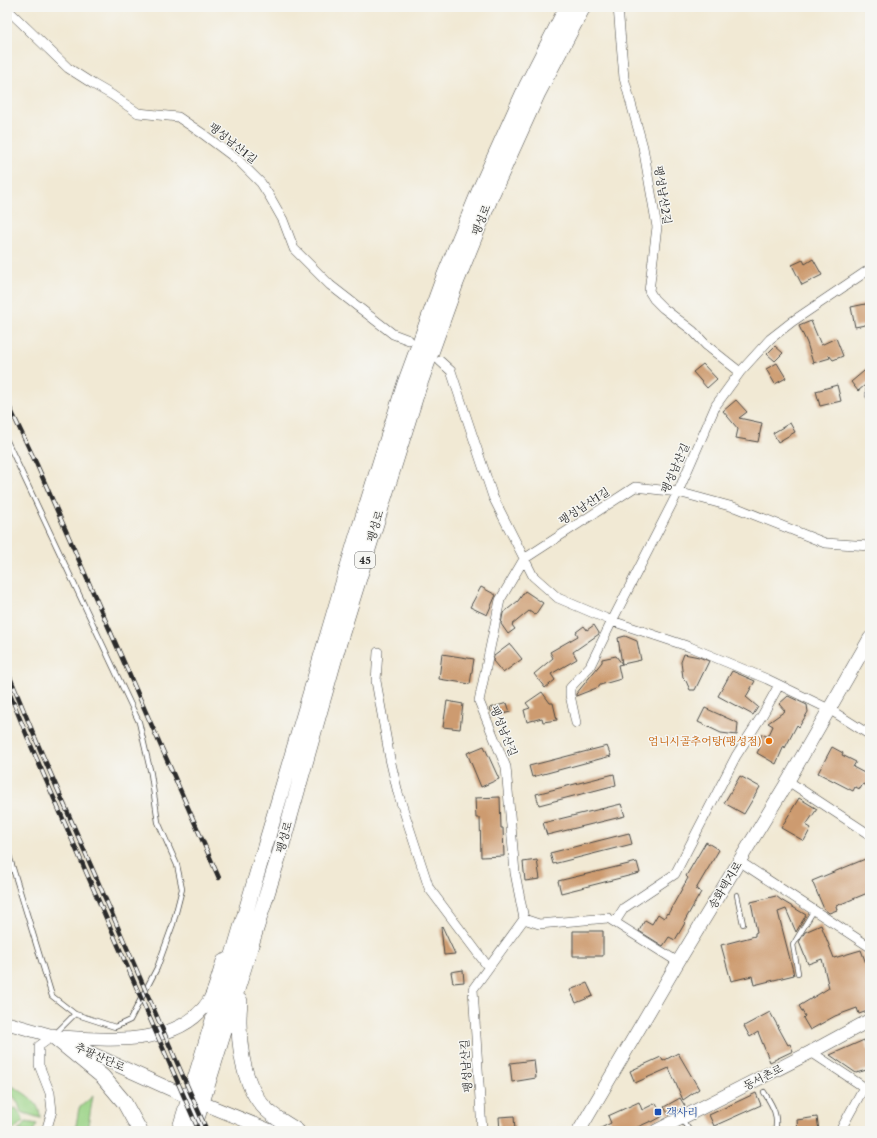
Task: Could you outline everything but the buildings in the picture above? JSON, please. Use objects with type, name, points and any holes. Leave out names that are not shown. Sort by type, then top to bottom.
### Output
[{"type":"main road","name":"팽성로","points":[[193,1131],[200,1061],[356,539],[405,383],[443,279],[480,188],[526,87],[567,7]]},
{"type":"main road","name":"팽성로","points":[[179,1131],[196,1101],[248,956],[280,852],[341,636],[418,389],[456,283],[492,194],[538,93],[583,7]]},
{"type":"main road","points":[[248,956],[243,979],[239,1019],[241,1046],[246,1073],[253,1091],[263,1106],[275,1117],[297,1131]]},
{"type":"main road","points":[[53,1036],[103,1077],[124,1102],[140,1131]]},
{"type":"street","name":"팽성남산2길","points":[[618,7],[624,78],[643,147],[657,227],[649,291],[654,299],[663,308],[693,331],[706,345],[740,372]]},
{"type":"street","name":"팽성남산1길","points":[[7,9],[74,72],[112,94],[138,113],[178,117],[239,161],[261,183],[270,197],[283,220],[294,249],[330,285],[393,334],[409,340]]},
{"type":"street","name":"팽성남산길","points":[[576,723],[570,688],[590,666],[678,492],[716,405],[740,372],[770,339],[793,320],[870,269]]},
{"type":"street","points":[[440,361],[451,371],[493,497],[533,576],[558,598],[612,621],[690,647],[779,685],[829,709],[870,735]]},
{"type":"street","name":"팽성남산1길","points":[[524,559],[635,487],[678,492],[738,508],[825,543],[870,546]]},
{"type":"street","name":"팽성남산길","points":[[482,1131],[472,989],[524,919],[515,873],[506,767],[479,701],[500,600],[524,559]]},
{"type":"street","name":"송화택지로","points":[[580,1131],[678,962],[788,781],[870,638]]},
{"type":"street","points":[[378,652],[376,681],[390,759],[398,793],[429,888],[456,926],[489,966]]},
{"type":"street","points":[[615,922],[624,908],[675,874],[732,763],[763,714],[779,685]]},
{"type":"street","points":[[788,781],[870,835]]},
{"type":"street","points":[[739,861],[870,947]]},
{"type":"street","points":[[524,919],[540,924],[608,918],[678,962]]},
{"type":"street","points":[[46,1131],[52,1111],[50,1093],[39,1065],[39,1046],[53,1036],[98,1040],[135,1038],[164,1033],[175,1028],[194,1016],[203,1007],[213,991],[223,961],[232,958]]},
{"type":"street","name":"동서촌로","points":[[656,1131],[811,1052],[870,1020]]},
{"type":"street","name":"추팔산단로","points":[[7,1023],[53,1036],[196,1101]]},
{"type":"street","points":[[811,1052],[867,1089],[840,1131]]},
{"type":"street","points":[[196,1101],[271,1131]]},
{"type":"lane","points":[[7,441],[139,722],[151,774],[158,822],[177,865],[182,889],[174,924],[157,968],[130,1020],[115,1027],[74,1014],[52,996],[7,850]]},
{"type":"lane","points":[[737,895],[743,924]]},
{"type":"lane","points":[[798,973],[793,945],[814,910]]},
{"type":"lane","points":[[53,1036],[74,1014]]},
{"type":"lane","points":[[764,1092],[774,1108],[777,1124],[776,1131]]},
{"type":"lane","points":[[681,1118],[690,1131]]},
{"type":"green space","points":[[7,1083],[33,1101],[37,1106],[40,1118],[21,1111],[18,1103],[8,1089]]},
{"type":"green space","points":[[93,1096],[87,1131],[75,1131],[79,1108]]},
{"type":"green space","points":[[16,1108],[23,1121],[12,1131],[7,1131],[7,1110]]},
{"type":"green space","points":[[26,1122],[37,1124],[33,1131],[18,1131]]},
{"type":"railway","points":[[7,402],[37,465],[219,878]]},
{"type":"railway","points":[[7,670],[36,740],[207,1131]]},
{"type":"railway","points":[[7,687],[29,741],[199,1131]]},
{"type":"place","name":"엄니시골추어탕(팽성점)","points":[[769,741]]},
{"type":"place","name":"객사리","points":[[658,1112]]}]
